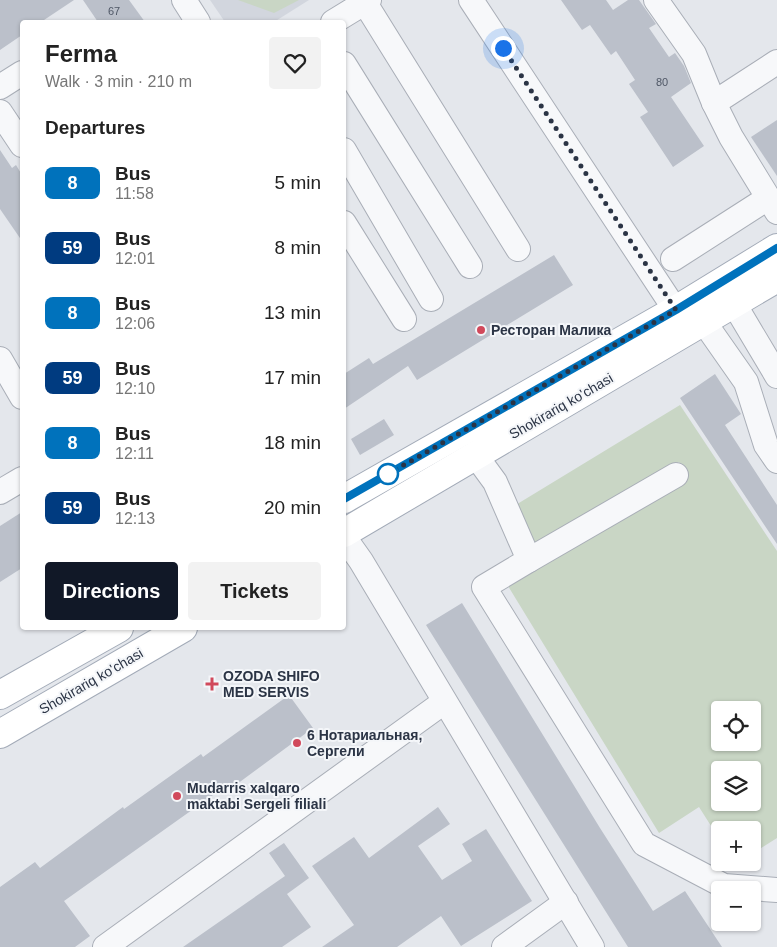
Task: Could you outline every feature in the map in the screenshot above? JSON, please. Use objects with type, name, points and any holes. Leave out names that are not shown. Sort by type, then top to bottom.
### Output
[{"type":"main road","name":"Shokirariq ko'chasi","points":[[346,534],[476,456],[690,321],[728,293],[777,248]]},
{"type":"main road","name":"Shokirariq ko'chasi","points":[[728,293],[777,278]]},
{"type":"main road","name":"Shokirariq ko'chasi","points":[[346,498],[690,321]]},
{"type":"main road","points":[[0,695],[115,630]]},
{"type":"main road","name":"Shokirariq ko'chasi","points":[[0,734],[180,630]]},
{"type":"street","points":[[184,0],[197,20]]},
{"type":"street","points":[[471,0],[690,321],[746,382],[766,445],[777,461]]},
{"type":"street","points":[[656,0],[694,54],[714,103],[731,137],[773,205],[673,259]]},
{"type":"street","points":[[336,20],[367,1],[518,249]]},
{"type":"street","points":[[714,103],[777,62]]},
{"type":"street","points":[[346,67],[470,266]]},
{"type":"street","points":[[0,87],[20,74]]},
{"type":"street","points":[[0,112],[20,141]]},
{"type":"street","points":[[346,153],[431,299]]},
{"type":"street","points":[[346,226],[404,319]]},
{"type":"street","points":[[728,293],[777,376]]},
{"type":"street","points":[[0,359],[20,394]]},
{"type":"street","points":[[476,456],[495,482],[529,560]]},
{"type":"street","points":[[676,475],[484,586],[644,844],[724,886],[777,890]]},
{"type":"street","points":[[0,492],[20,480]]},
{"type":"street","points":[[346,538],[592,947]]},
{"type":"street","points":[[105,947],[444,702]]},
{"type":"street","points":[[504,947],[566,902]]},
{"type":"shaded area","points":[[210,0],[309,0],[277,20],[224,20]]},
{"type":"green space","points":[[238,0],[299,0],[274,13]]},
{"type":"green space","points":[[680,405],[777,551],[777,838],[761,848],[761,821],[711,821],[711,826],[699,807],[659,833],[508,586],[689,476],[679,462],[537,546],[514,506]]},
{"type":"building","points":[[0,0],[74,0],[44,20],[20,20],[20,36],[0,50]]},
{"type":"building","points":[[83,0],[129,0],[144,20],[97,20]]},
{"type":"building","points":[[561,0],[606,0],[613,10],[628,0],[639,0],[656,24],[649,28],[669,57],[675,53],[684,66],[691,83],[671,97],[704,146],[673,167],[640,117],[648,112],[629,84],[635,80],[616,51],[611,55],[590,25],[582,30]]},
{"type":"building","points":[[777,120],[777,176],[751,137]]},
{"type":"building","points":[[0,150],[12,168],[16,165],[20,172],[20,238],[0,209]]},
{"type":"building","points":[[554,255],[573,285],[417,380],[408,366],[346,408],[346,373],[369,358],[373,364]]},
{"type":"building","points":[[715,374],[741,414],[725,425],[777,505],[777,544],[680,398]]},
{"type":"building","points":[[384,419],[394,435],[360,455],[351,439]]},
{"type":"building","points":[[20,513],[20,569],[0,582],[0,526]]},
{"type":"building","points":[[462,603],[653,911],[685,891],[722,947],[628,947],[426,625]]},
{"type":"building","points":[[289,695],[313,728],[233,787],[230,783],[64,901],[90,936],[75,947],[0,947],[0,887],[35,862],[40,868],[123,807],[124,809],[201,754],[203,757]]},
{"type":"building","points":[[438,807],[450,824],[418,846],[442,880],[472,861],[462,844],[486,829],[532,901],[461,946],[441,916],[397,947],[322,947],[354,925],[312,866],[354,837],[369,858]]},
{"type":"building","points":[[284,843],[309,878],[287,894],[311,927],[282,947],[183,947],[285,876],[269,853]]},
{"type":"bus line","name":"8","points":[[346,498],[676,310],[777,248]]},
{"type":"place","name":"Ресторан Малика","points":[[481,330]]},
{"type":"place","name":"OZODA SHIFO MED SERVIS","points":[[212,684]]},
{"type":"place","name":"6 Нотариальная, Сергели","points":[[297,743]]},
{"type":"place","name":"Mudarris xalqaro maktabi Sergeli filiali","points":[[177,796]]},
{"type":"route","points":[[388,474],[676,310],[503,48]]}]
